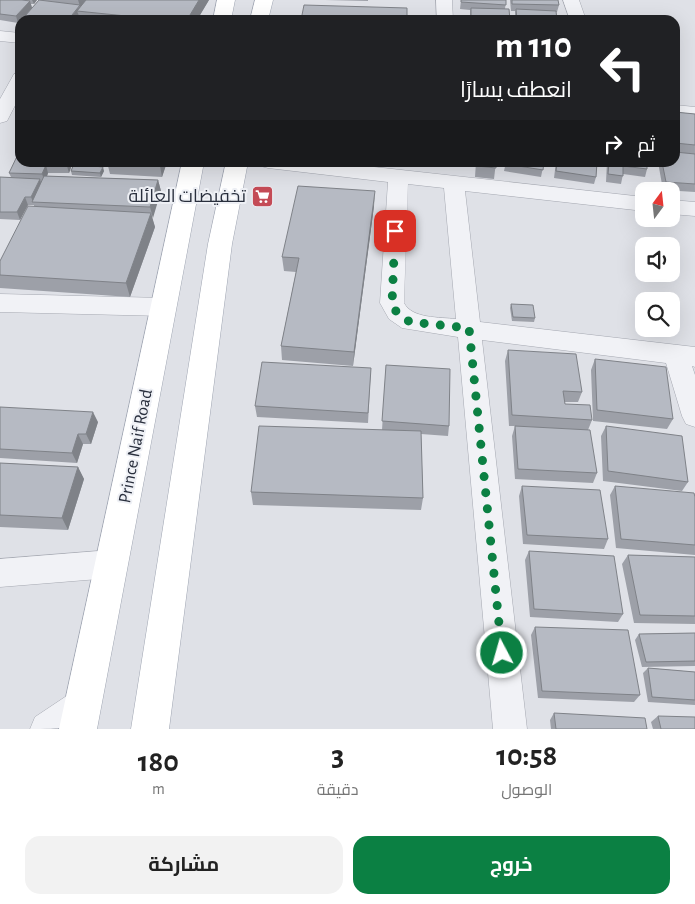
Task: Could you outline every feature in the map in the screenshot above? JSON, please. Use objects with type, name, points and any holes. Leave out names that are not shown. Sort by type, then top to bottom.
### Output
[{"type":"main road","points":[[223,15],[226,0]]},
{"type":"main road","points":[[260,15],[264,0]]},
{"type":"main road","name":"Prince Naif Road","points":[[80,717],[192,167]]},
{"type":"main road","points":[[150,729],[220,244],[236,167]]},
{"type":"street","points":[[444,0],[445,15]]},
{"type":"street","points":[[571,0],[576,15]]},
{"type":"street","points":[[0,36],[15,38]]},
{"type":"street","points":[[0,116],[15,88]]},
{"type":"street","points":[[680,112],[695,113]]},
{"type":"street","points":[[311,167],[635,203]]},
{"type":"street","points":[[398,177],[392,304],[397,313],[410,322],[686,356],[695,416]]},
{"type":"street","points":[[454,183],[510,729]]},
{"type":"street","points":[[680,208],[695,209]]},
{"type":"street","points":[[0,303],[164,307]]},
{"type":"street","points":[[0,574],[111,564]]},
{"type":"street","points":[[47,729],[80,717]]},
{"type":"building","points":[[0,0],[30,1],[15,16],[0,14]]},
{"type":"building","points":[[39,0],[80,5],[72,15],[26,15]]},
{"type":"building","points":[[86,0],[199,0],[190,15],[116,15],[77,11]]},
{"type":"building","points":[[461,0],[506,0],[506,5],[461,2]]},
{"type":"building","points":[[512,0],[558,0],[559,5],[512,4]]},
{"type":"building","points":[[304,5],[407,8],[407,15],[302,15]]},
{"type":"building","points":[[471,8],[509,9],[510,15],[471,15]]},
{"type":"building","points":[[516,9],[556,11],[556,15],[517,15]]},
{"type":"building","points":[[680,112],[695,114],[695,145],[680,144]]},
{"type":"building","points":[[680,152],[695,154],[695,184],[666,182],[663,167],[680,167]]},
{"type":"building","points":[[15,160],[15,167],[45,167],[42,174],[9,173]]},
{"type":"building","points":[[73,167],[103,167],[100,173],[71,171]]},
{"type":"building","points":[[524,167],[543,167],[543,170]]},
{"type":"building","points":[[556,167],[597,167],[596,177],[556,171]]},
{"type":"building","points":[[609,167],[623,167],[623,176],[608,174]]},
{"type":"building","points":[[631,167],[647,167],[647,169]]},
{"type":"building","points":[[44,176],[158,180],[150,207],[32,202]]},
{"type":"building","points":[[0,177],[40,179],[31,197],[25,197],[17,212],[0,212]]},
{"type":"building","points":[[298,186],[375,191],[354,352],[281,346],[299,258],[282,257]]},
{"type":"building","points":[[28,206],[151,213],[126,283],[0,275],[0,261]]},
{"type":"building","points":[[511,304],[533,305],[535,318],[513,317]]},
{"type":"building","points":[[508,350],[576,354],[582,392],[563,391],[565,404],[590,405],[592,420],[512,415]]},
{"type":"building","points":[[595,359],[666,367],[673,419],[597,410]]},
{"type":"building","points":[[262,362],[371,368],[368,413],[255,406]]},
{"type":"building","points":[[386,365],[450,369],[449,426],[382,421]]},
{"type":"building","points":[[0,407],[93,412],[86,434],[78,434],[72,453],[0,449]]},
{"type":"building","points":[[259,426],[421,431],[423,498],[251,492]]},
{"type":"building","points":[[515,426],[590,430],[597,473],[518,469]]},
{"type":"building","points":[[606,426],[682,436],[688,482],[608,471]]},
{"type":"building","points":[[0,463],[78,467],[62,518],[0,515]]},
{"type":"building","points":[[522,486],[600,490],[608,539],[527,535]]},
{"type":"building","points":[[615,486],[694,493],[695,545],[621,539]]},
{"type":"building","points":[[529,551],[614,556],[623,614],[534,609]]},
{"type":"building","points":[[628,555],[695,557],[695,616],[640,615]]},
{"type":"building","points":[[535,627],[628,630],[640,695],[542,691]]},
{"type":"building","points":[[695,633],[695,661],[646,662],[639,634]]},
{"type":"building","points":[[648,668],[695,672],[695,700],[652,697]]},
{"type":"building","points":[[554,713],[645,718],[647,729],[556,729]]},
{"type":"building","points":[[658,716],[695,717],[695,729],[661,729]]},
{"type":"place","name":"تخفيضات العائلة","points":[[262,196]]},
{"type":"route","points":[[395,231],[392,304],[397,313],[410,322],[469,328],[502,653]]}]
